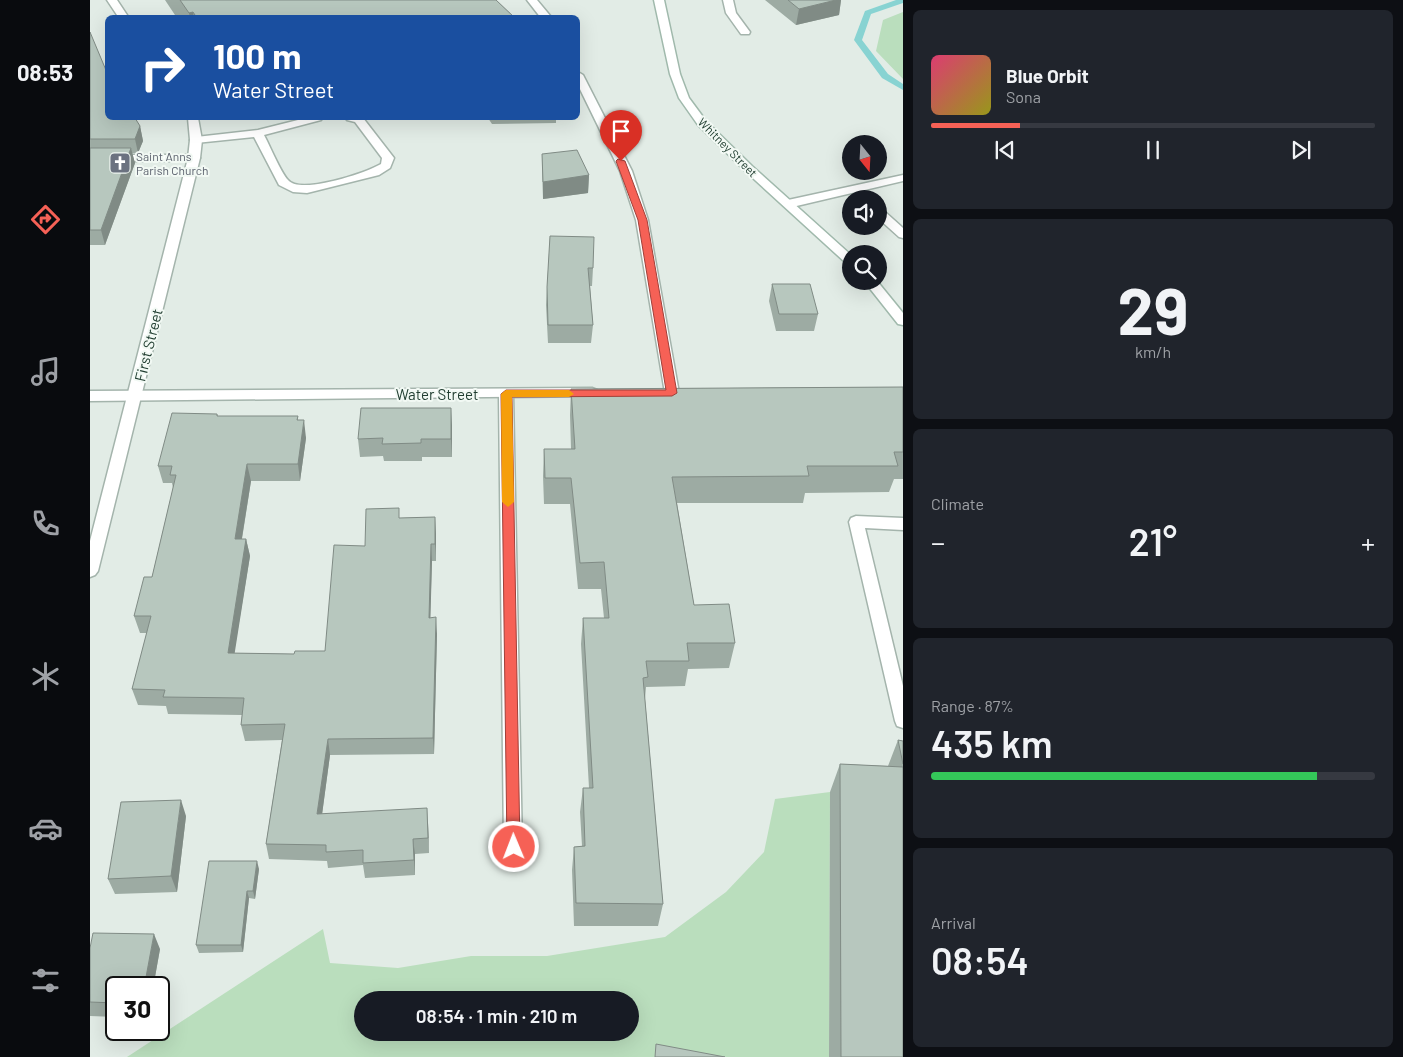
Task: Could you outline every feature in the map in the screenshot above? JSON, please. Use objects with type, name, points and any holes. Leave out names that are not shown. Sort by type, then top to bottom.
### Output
[{"type":"street","points":[[112,0],[122,15]]},
{"type":"street","points":[[532,0],[544,15]]},
{"type":"street","name":"Whitney Street","points":[[659,0],[674,74],[684,98],[702,123],[842,253]]},
{"type":"street","points":[[728,0],[730,13],[745,32]]},
{"type":"street","points":[[580,79],[626,171],[642,220],[672,393]]},
{"type":"street","name":"First Street","points":[[90,571],[194,158],[196,140],[193,120]]},
{"type":"street","points":[[196,140],[258,132],[309,120]]},
{"type":"street","points":[[258,132],[283,184],[292,189],[307,190],[375,173],[386,166],[388,158],[359,120]]},
{"type":"street","points":[[90,158],[194,158]]},
{"type":"street","points":[[788,204],[903,178]]},
{"type":"street","points":[[887,220],[903,234]]},
{"type":"street","points":[[877,290],[903,321]]},
{"type":"street","name":"Water Street","points":[[90,396],[602,393]]},
{"type":"street","points":[[506,394],[514,847]]},
{"type":"street","points":[[903,524],[856,522],[903,721]]},
{"type":"green space","points":[[903,12],[903,79],[876,51],[883,20]]},
{"type":"green space","points":[[830,792],[829,1057],[127,1057],[152,1041],[170,1041],[170,1029],[323,929],[330,963],[398,968],[471,956],[547,956],[665,937],[726,892],[764,852],[775,799]]},
{"type":"building","points":[[180,0],[496,0],[512,15],[195,15],[193,12],[189,13]]},
{"type":"building","points":[[788,0],[836,0],[799,9]]},
{"type":"building","points":[[90,32],[105,68],[105,120],[136,120],[140,126],[135,139],[90,139]]},
{"type":"building","points":[[90,148],[131,148],[101,230],[90,230]]},
{"type":"building","points":[[577,150],[589,175],[543,182],[542,154]]},
{"type":"building","points":[[550,236],[594,237],[593,268],[588,268],[593,325],[548,325],[547,287]]},
{"type":"building","points":[[772,284],[810,284],[818,314],[779,314]]},
{"type":"building","points":[[903,387],[903,452],[894,452],[898,466],[807,466],[809,476],[672,477],[694,605],[729,604],[735,643],[687,643],[689,661],[646,661],[648,677],[643,678],[663,904],[576,903],[574,847],[585,846],[583,788],[593,788],[583,618],[609,618],[604,562],[580,563],[571,478],[545,478],[544,449],[575,449],[571,389]]},
{"type":"building","points":[[361,408],[451,408],[451,439],[421,439],[421,443],[382,444],[383,438],[358,439]]},
{"type":"building","points":[[172,413],[217,414],[217,416],[298,416],[297,420],[304,420],[298,464],[247,464],[235,539],[246,539],[228,653],[294,654],[295,651],[325,651],[334,545],[365,546],[366,509],[399,508],[399,518],[435,517],[435,544],[431,544],[429,618],[436,617],[433,738],[328,739],[317,814],[427,808],[428,838],[413,839],[414,860],[363,863],[363,850],[326,852],[326,845],[266,844],[285,724],[241,725],[244,698],[163,697],[165,690],[132,689],[151,616],[134,616],[144,577],[152,577],[176,475],[170,475],[172,466],[158,466]]},
{"type":"building","points":[[898,740],[903,741],[903,764]]},
{"type":"building","points":[[840,764],[903,767],[903,1057],[841,1057]]},
{"type":"building","points":[[181,800],[171,876],[108,879],[121,802]]},
{"type":"building","points":[[209,861],[257,861],[253,891],[247,891],[241,945],[196,945]]},
{"type":"building","points":[[93,933],[154,934],[146,976],[105,976],[105,1003],[90,1002],[90,948]]},
{"type":"building","points":[[656,1044],[725,1057],[655,1057]]},
{"type":"waterway","points":[[903,0],[868,13],[858,40],[885,76],[903,88]]},
{"type":"slow traffic","points":[[508,502],[506,394],[569,394]]},
{"type":"place","name":"Saint Anns Parish Church","points":[[120,163]]},
{"type":"route","points":[[514,847],[506,394],[672,393],[642,220],[621,161]]}]
